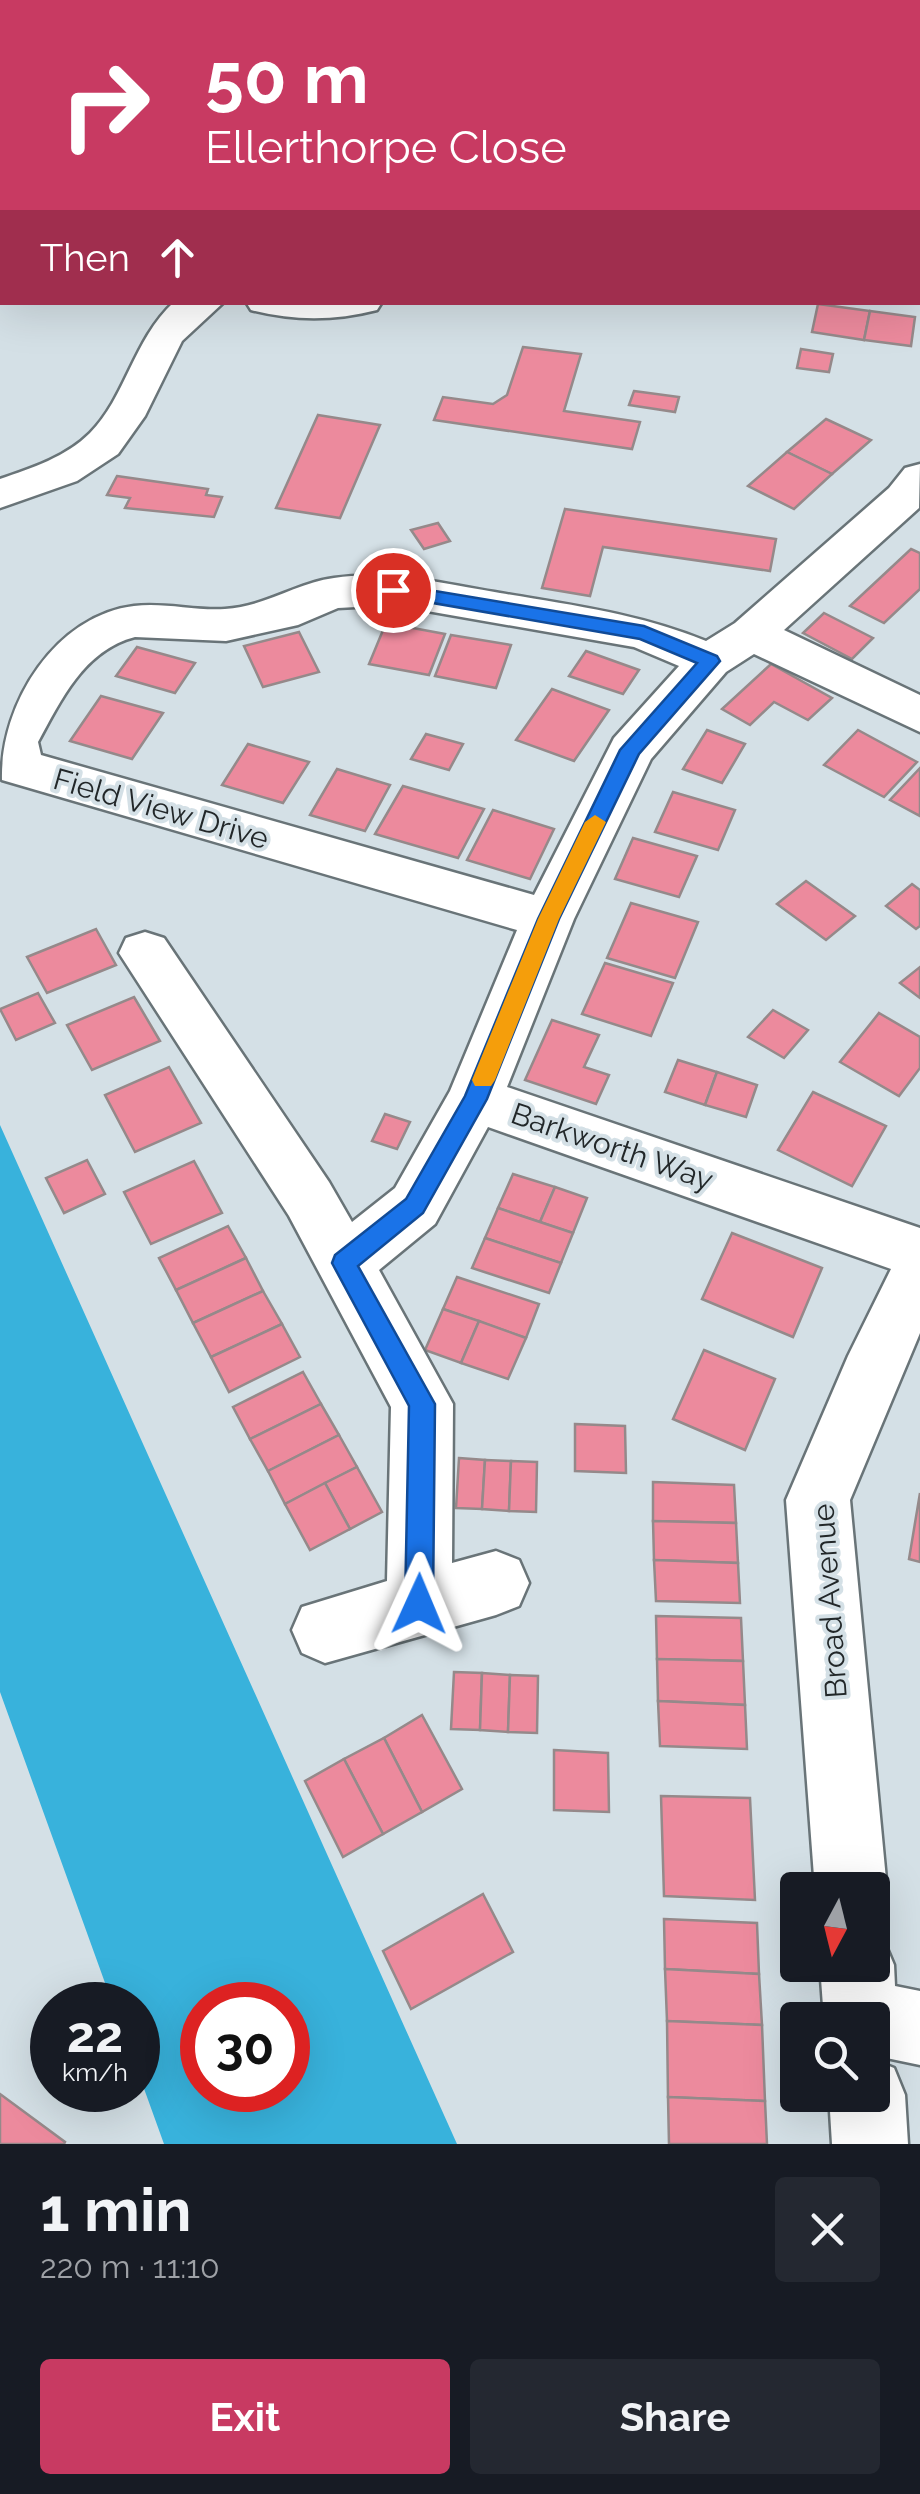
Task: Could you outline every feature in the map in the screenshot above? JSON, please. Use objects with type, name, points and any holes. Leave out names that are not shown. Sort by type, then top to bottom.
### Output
[{"type":"street","points":[[0,494],[80,464],[114,433],[169,331],[181,316],[200,305]]},
{"type":"street","points":[[300,305],[350,305]]},
{"type":"street","name":"Barkworth Way","points":[[920,478],[904,498],[731,648],[630,750],[548,919],[475,1099],[920,1254]]},
{"type":"street","name":"Field View Drive","points":[[548,919],[20,767],[14,742],[50,678],[78,646],[107,628],[135,621],[226,625],[282,614],[332,593],[393,590],[731,648]]},
{"type":"street","points":[[731,648],[920,715]]},
{"type":"street","points":[[145,953],[309,1200],[422,1404],[419,1604]]},
{"type":"street","points":[[344,1263],[414,1206],[475,1099]]},
{"type":"street","name":"Broad Avenue","points":[[849,1872],[818,1500],[878,1356],[920,1272]]},
{"type":"street","points":[[325,1630],[496,1583]]},
{"type":"street","points":[[867,2112],[870,2144]]},
{"type":"shaded area","points":[[0,1125],[457,2144],[164,2144],[152,2112],[160,2112],[160,1982],[105,1982],[0,1692]]},
{"type":"building","points":[[818,305],[870,311],[864,340],[812,332]]},
{"type":"building","points":[[870,311],[915,317],[911,346],[864,340]]},
{"type":"building","points":[[523,347],[581,354],[564,411],[640,422],[632,449],[434,420],[443,397],[493,404],[507,395]]},
{"type":"building","points":[[801,349],[833,354],[829,372],[797,368]]},
{"type":"building","points":[[634,391],[679,397],[675,412],[629,405]]},
{"type":"building","points":[[318,415],[380,425],[340,518],[276,508]]},
{"type":"building","points":[[826,419],[871,440],[832,474],[787,452]]},
{"type":"building","points":[[787,452],[832,474],[794,509],[748,486]]},
{"type":"building","points":[[117,476],[208,489],[206,495],[222,497],[214,517],[125,508],[130,498],[107,495]]},
{"type":"building","points":[[565,509],[776,539],[770,571],[603,547],[590,596],[542,588]]},
{"type":"building","points":[[438,523],[450,541],[424,549],[411,530]]},
{"type":"building","points":[[911,549],[920,553],[920,589],[884,623],[850,606]]},
{"type":"building","points":[[824,613],[873,638],[852,659],[803,633]]},
{"type":"building","points":[[386,623],[445,634],[429,675],[369,664]]},
{"type":"building","points":[[299,632],[319,672],[263,687],[244,646]]},
{"type":"building","points":[[451,635],[511,645],[496,688],[435,676]]},
{"type":"building","points":[[137,647],[195,663],[175,693],[116,676]]},
{"type":"building","points":[[586,651],[639,670],[623,694],[569,676]]},
{"type":"building","points":[[771,664],[832,698],[808,720],[774,702],[750,725],[722,709]]},
{"type":"building","points":[[552,689],[609,710],[574,761],[516,740]]},
{"type":"building","points":[[101,696],[163,713],[132,759],[70,741]]},
{"type":"building","points":[[707,730],[745,744],[722,783],[683,769]]},
{"type":"building","points":[[858,730],[917,762],[884,797],[824,765]]},
{"type":"building","points":[[426,734],[463,744],[449,770],[411,759]]},
{"type":"building","points":[[248,744],[309,762],[283,803],[222,785]]},
{"type":"building","points":[[920,768],[920,816],[890,800]]},
{"type":"building","points":[[337,769],[390,785],[365,831],[310,815]]},
{"type":"building","points":[[403,786],[484,809],[458,858],[375,834]]},
{"type":"building","points":[[673,792],[735,810],[718,850],[655,832]]},
{"type":"building","points":[[493,810],[554,829],[530,879],[467,860]]},
{"type":"building","points":[[633,838],[697,856],[679,897],[615,879]]},
{"type":"building","points":[[806,881],[855,916],[826,940],[777,904]]},
{"type":"building","points":[[912,884],[920,890],[920,926],[916,929],[886,906]]},
{"type":"building","points":[[631,903],[698,922],[675,978],[607,958]]},
{"type":"building","points":[[96,929],[116,965],[47,993],[27,957]]},
{"type":"building","points":[[605,963],[673,983],[651,1036],[582,1014]]},
{"type":"building","points":[[920,967],[920,998],[900,983]]},
{"type":"building","points":[[38,993],[55,1023],[16,1040],[0,1009]]},
{"type":"building","points":[[134,997],[160,1041],[92,1070],[67,1025]]},
{"type":"building","points":[[773,1010],[808,1030],[784,1058],[748,1037]]},
{"type":"building","points":[[879,1013],[920,1037],[920,1068],[899,1096],[840,1062]]},
{"type":"building","points":[[552,1020],[599,1035],[584,1067],[609,1075],[596,1104],[525,1080]]},
{"type":"building","points":[[678,1060],[717,1072],[705,1105],[665,1092]]},
{"type":"building","points":[[169,1067],[201,1123],[135,1152],[105,1095]]},
{"type":"building","points":[[717,1072],[757,1085],[746,1117],[705,1105]]},
{"type":"building","points":[[813,1092],[886,1126],[852,1186],[778,1150]]},
{"type":"building","points":[[385,1114],[410,1122],[397,1149],[372,1141]]},
{"type":"building","points":[[87,1160],[105,1194],[64,1213],[46,1178]]},
{"type":"building","points":[[194,1161],[222,1213],[151,1244],[124,1192]]},
{"type":"building","points":[[513,1174],[555,1187],[540,1222],[498,1208]]},
{"type":"building","points":[[555,1187],[587,1198],[573,1233],[540,1222]]},
{"type":"building","points":[[498,1208],[573,1233],[561,1263],[485,1238]]},
{"type":"building","points":[[228,1226],[246,1258],[176,1290],[159,1258]]},
{"type":"building","points":[[732,1233],[822,1268],[793,1337],[702,1299]]},
{"type":"building","points":[[485,1238],[561,1263],[549,1293],[472,1268]]},
{"type":"building","points":[[246,1258],[263,1291],[193,1323],[176,1290]]},
{"type":"building","points":[[457,1277],[539,1304],[526,1338],[443,1309]]},
{"type":"building","points":[[263,1291],[282,1324],[211,1357],[193,1323]]},
{"type":"building","points":[[443,1309],[479,1321],[461,1363],[425,1350]]},
{"type":"building","points":[[479,1321],[526,1338],[508,1379],[461,1363]]},
{"type":"building","points":[[282,1324],[300,1357],[229,1392],[211,1357]]},
{"type":"building","points":[[704,1350],[775,1379],[745,1450],[673,1419]]},
{"type":"building","points":[[303,1372],[321,1404],[250,1439],[233,1407]]},
{"type":"building","points":[[321,1404],[339,1435],[268,1471],[250,1439]]},
{"type":"building","points":[[575,1424],[625,1426],[626,1473],[575,1471]]},
{"type":"building","points":[[339,1435],[357,1467],[285,1504],[268,1471]]},
{"type":"building","points":[[459,1458],[485,1460],[482,1509],[456,1508]]},
{"type":"building","points":[[485,1460],[511,1461],[509,1511],[482,1509]]},
{"type":"building","points":[[511,1461],[537,1462],[536,1512],[509,1511]]},
{"type":"building","points":[[357,1467],[382,1512],[350,1529],[325,1483]]},
{"type":"building","points":[[653,1482],[734,1485],[736,1523],[653,1521]]},
{"type":"building","points":[[325,1483],[350,1529],[310,1550],[285,1504]]},
{"type":"building","points":[[920,1493],[920,1562],[909,1559]]},
{"type":"building","points":[[653,1521],[736,1523],[738,1563],[654,1560]]},
{"type":"building","points":[[654,1560],[738,1563],[740,1603],[656,1601]]},
{"type":"building","points":[[656,1616],[741,1618],[743,1661],[657,1659]]},
{"type":"building","points":[[657,1659],[743,1661],[745,1705],[658,1701]]},
{"type":"building","points":[[454,1672],[482,1673],[480,1730],[451,1729]]},
{"type":"building","points":[[482,1673],[510,1675],[508,1732],[480,1730]]},
{"type":"building","points":[[510,1675],[538,1676],[537,1733],[508,1732]]},
{"type":"building","points":[[658,1701],[745,1705],[747,1749],[660,1746]]},
{"type":"building","points":[[422,1715],[462,1789],[422,1812],[384,1738]]},
{"type":"building","points":[[384,1738],[422,1812],[383,1834],[344,1759]]},
{"type":"building","points":[[554,1750],[608,1753],[609,1812],[554,1810]]},
{"type":"building","points":[[344,1759],[383,1834],[343,1857],[305,1781]]},
{"type":"building","points":[[661,1796],[750,1798],[755,1900],[664,1896]]},
{"type":"building","points":[[483,1894],[513,1952],[411,2009],[383,1951]]},
{"type":"building","points":[[664,1919],[757,1923],[759,1974],[665,1969]]},
{"type":"building","points":[[665,1969],[759,1974],[762,2025],[667,2021]]},
{"type":"building","points":[[667,2021],[762,2025],[765,2101],[668,2097]]},
{"type":"building","points":[[0,2094],[65,2142],[64,2144],[0,2144]]},
{"type":"building","points":[[668,2097],[765,2101],[767,2144],[669,2144]]},
{"type":"slow traffic","points":[[483,1080],[548,919],[595,822]]},
{"type":"route","points":[[393,590],[644,633],[710,661],[630,750],[548,919],[475,1099],[414,1206],[344,1263],[422,1404],[419,1604]]}]
